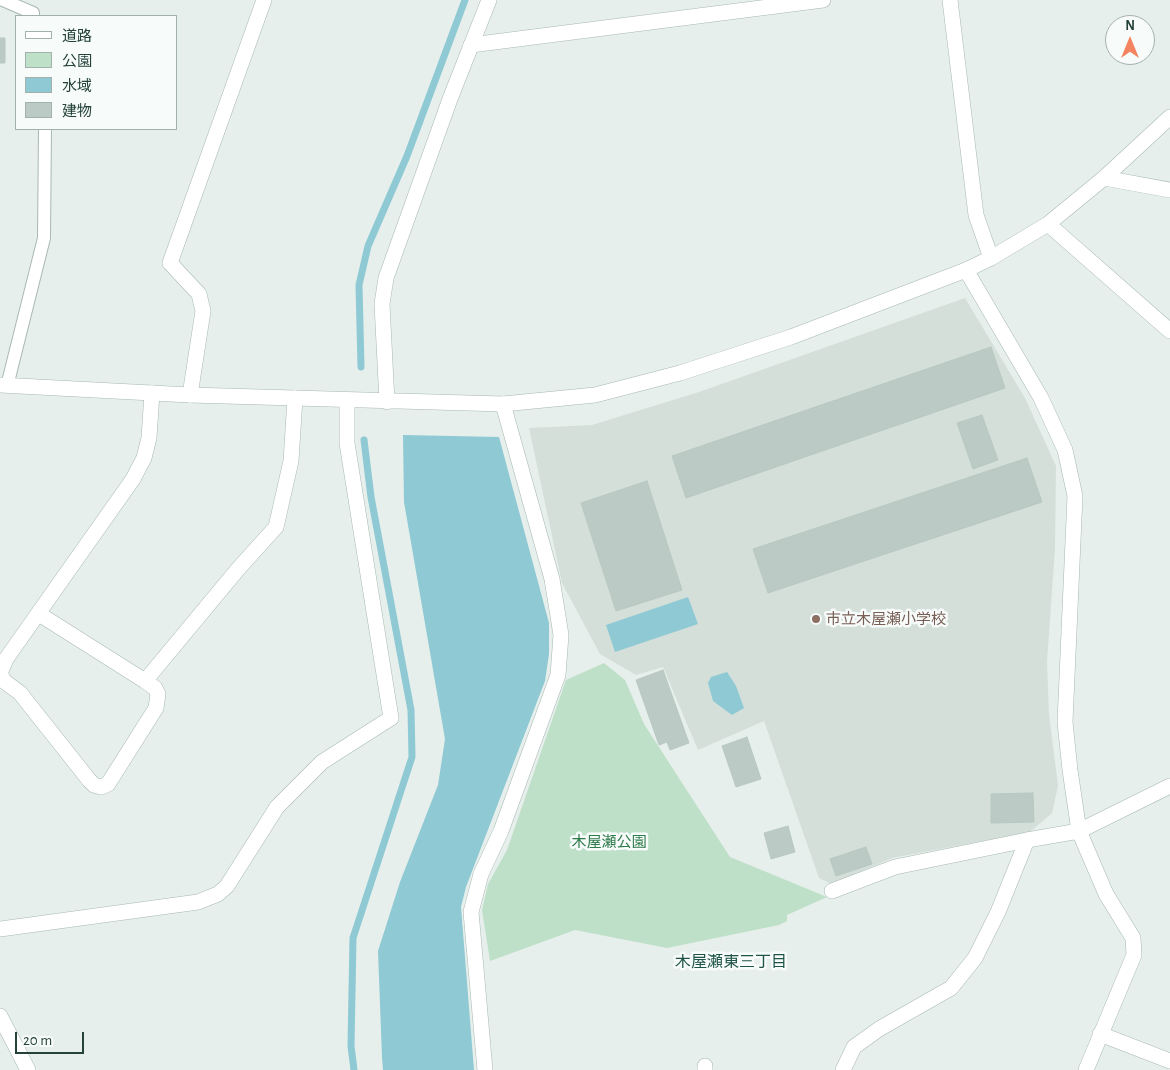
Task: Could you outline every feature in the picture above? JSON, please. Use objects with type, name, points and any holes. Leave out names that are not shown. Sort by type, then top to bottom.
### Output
[{"type":"street","points":[[190,395],[203,311],[199,294],[170,263],[264,0]]},
{"type":"street","points":[[387,402],[382,304],[386,278],[450,98],[489,0]]},
{"type":"street","points":[[471,45],[823,0]]},
{"type":"street","points":[[950,0],[976,215],[990,258]]},
{"type":"street","points":[[4,386],[190,395],[503,404],[594,395],[680,373],[791,337],[966,270],[1048,224],[1104,178],[1170,117]]},
{"type":"street","points":[[1104,178],[1170,190]]},
{"type":"street","points":[[1048,224],[1152,313],[1170,331]]},
{"type":"street","points":[[966,270],[1049,415],[1065,450],[1075,496],[1065,722],[1079,831],[1106,894],[1133,938],[1134,955],[1086,1070]]},
{"type":"street","points":[[39,614],[156,688],[158,694],[156,708],[108,784],[101,787],[94,785],[20,692],[4,681],[0,674],[6,659],[132,479],[144,458],[149,438],[152,393]]},
{"type":"street","points":[[145,682],[238,568],[276,527],[291,461],[295,398]]},
{"type":"street","points":[[0,929],[198,902],[218,894],[226,886],[277,807],[322,762],[391,718],[347,443],[347,400]]},
{"type":"street","points":[[484,1070],[471,912],[481,874],[501,831],[558,675],[561,635],[552,579],[503,404]]},
{"type":"street","points":[[832,891],[895,867],[1079,831],[1170,786]]},
{"type":"street","points":[[843,1070],[854,1047],[879,1029],[951,988],[975,958],[998,912],[1028,840]]},
{"type":"street","points":[[0,1016],[28,1070]]},
{"type":"street","points":[[1100,1034],[1170,1062]]},
{"type":"lane","points":[[3,0],[32,15]]},
{"type":"lane","points":[[4,386],[44,238],[45,130]]},
{"type":"shaded area","name":"市立木屋瀬小学校","points":[[965,298],[1025,398],[1056,466],[1055,549],[1047,662],[1049,714],[1058,786],[1052,813],[1030,832],[892,858],[832,884],[819,878],[764,721],[698,750],[663,667],[636,675],[600,654],[562,583],[529,428],[592,425],[699,392]]},
{"type":"green space","name":"木屋瀬公園","points":[[604,663],[625,680],[644,724],[730,857],[827,897],[787,915],[787,921],[779,925],[667,948],[575,930],[490,961],[482,910],[488,884],[507,850],[566,680]]},
{"type":"water","points":[[403,435],[499,437],[549,623],[549,654],[545,681],[466,887],[461,907],[474,1070],[383,1070],[378,951],[400,882],[438,785],[445,739],[404,502]]},
{"type":"water","points":[[688,597],[698,624],[615,652],[606,625]]},
{"type":"water","points":[[727,672],[736,686],[744,708],[732,715],[713,701],[708,683],[711,677]]},
{"type":"building","points":[[0,38],[5,38],[5,63],[0,63]]},
{"type":"building","points":[[991,347],[1005,388],[686,498],[672,456]]},
{"type":"building","points":[[982,415],[998,460],[973,469],[957,423]]},
{"type":"building","points":[[1027,458],[1042,502],[768,593],[753,549]]},
{"type":"building","points":[[647,481],[682,590],[616,611],[581,503]]},
{"type":"building","points":[[663,670],[689,743],[670,750],[667,742],[659,745],[636,680]]},
{"type":"building","points":[[747,737],[761,779],[736,787],[722,746]]},
{"type":"building","points":[[1033,793],[1034,822],[991,823],[991,794]]},
{"type":"building","points":[[788,826],[795,852],[771,859],[764,833]]},
{"type":"building","points":[[866,847],[872,864],[836,876],[830,859]]},
{"type":"waterway","points":[[361,367],[359,285],[368,246],[407,156],[465,0]]},
{"type":"waterway","points":[[354,1070],[351,1046],[353,938],[412,757],[411,710],[371,497],[364,440]]},
{"type":"place","name":"市立木屋瀬小学校","points":[[816,619]]},
{"type":"district","name":"木屋瀬東三丁目","points":[[731,962]]}]
